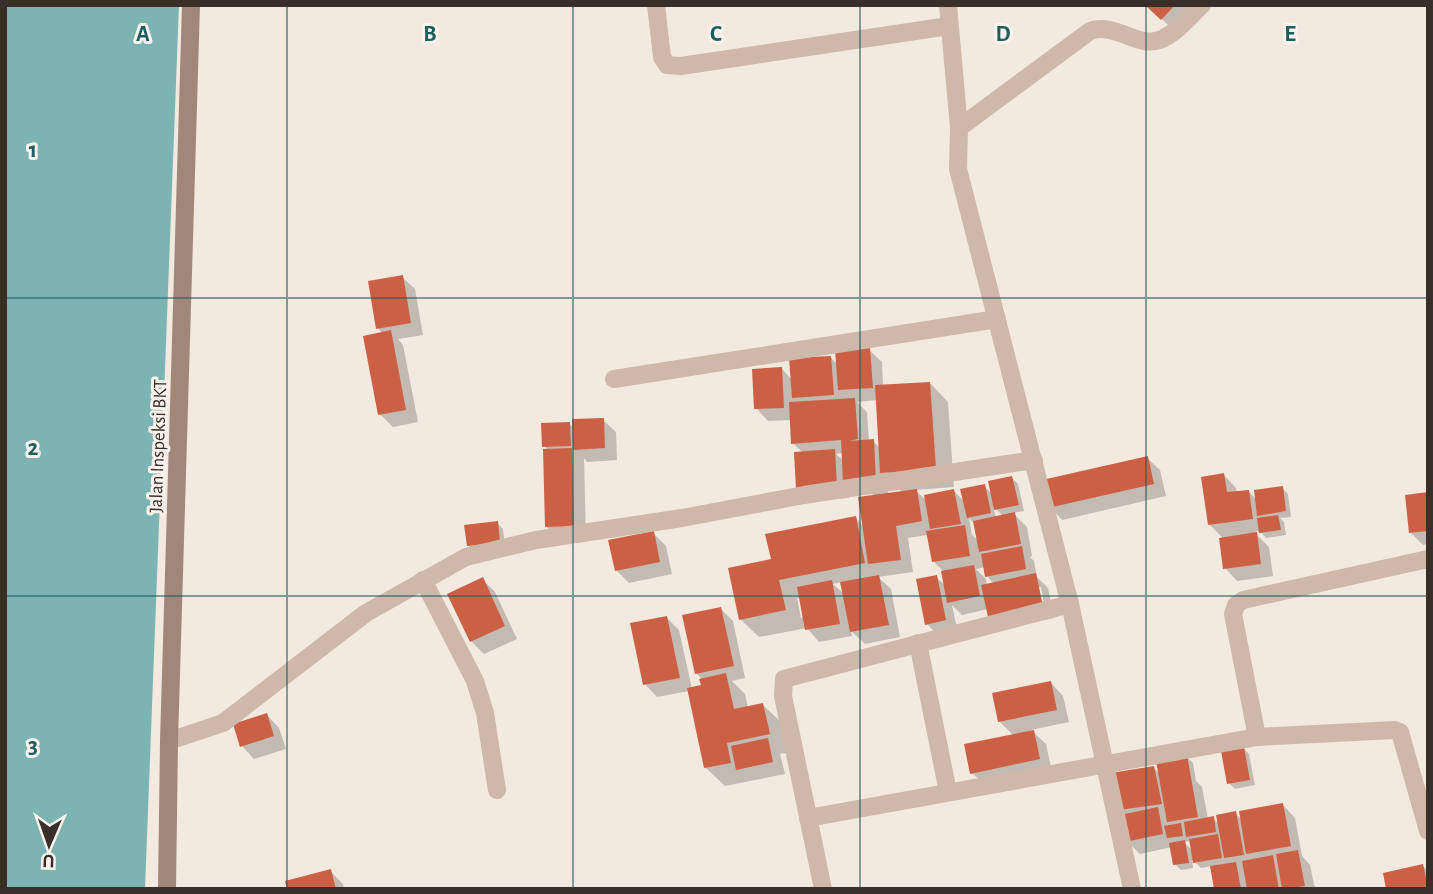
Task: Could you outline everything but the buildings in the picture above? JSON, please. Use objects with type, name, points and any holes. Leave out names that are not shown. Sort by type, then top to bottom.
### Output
[{"type":"street","name":"Jalan Inspeksi BKT","points":[[167,889],[191,5]]},
{"type":"street","points":[[656,5],[662,57],[667,65],[681,66],[949,26]]},
{"type":"street","points":[[948,5],[959,128],[958,169],[1070,604],[1132,889]]},
{"type":"street","points":[[959,128],[1090,31],[1100,27],[1143,41],[1156,42],[1171,34],[1202,5]]},
{"type":"street","points":[[614,379],[997,319]]},
{"type":"street","points":[[169,741],[223,723],[366,613],[466,557],[536,540],[1034,460]]},
{"type":"street","points":[[1257,737],[1233,614],[1236,605],[1243,600],[1428,559]]},
{"type":"street","points":[[423,580],[475,681],[485,713],[497,790]]},
{"type":"street","points":[[823,889],[783,696],[784,679],[1070,604]]},
{"type":"street","points":[[918,643],[948,792]]},
{"type":"street","points":[[808,818],[1257,737],[1395,730],[1400,732],[1428,831]]},
{"type":"water","points":[[5,5],[179,5],[145,889],[5,889]]}]
